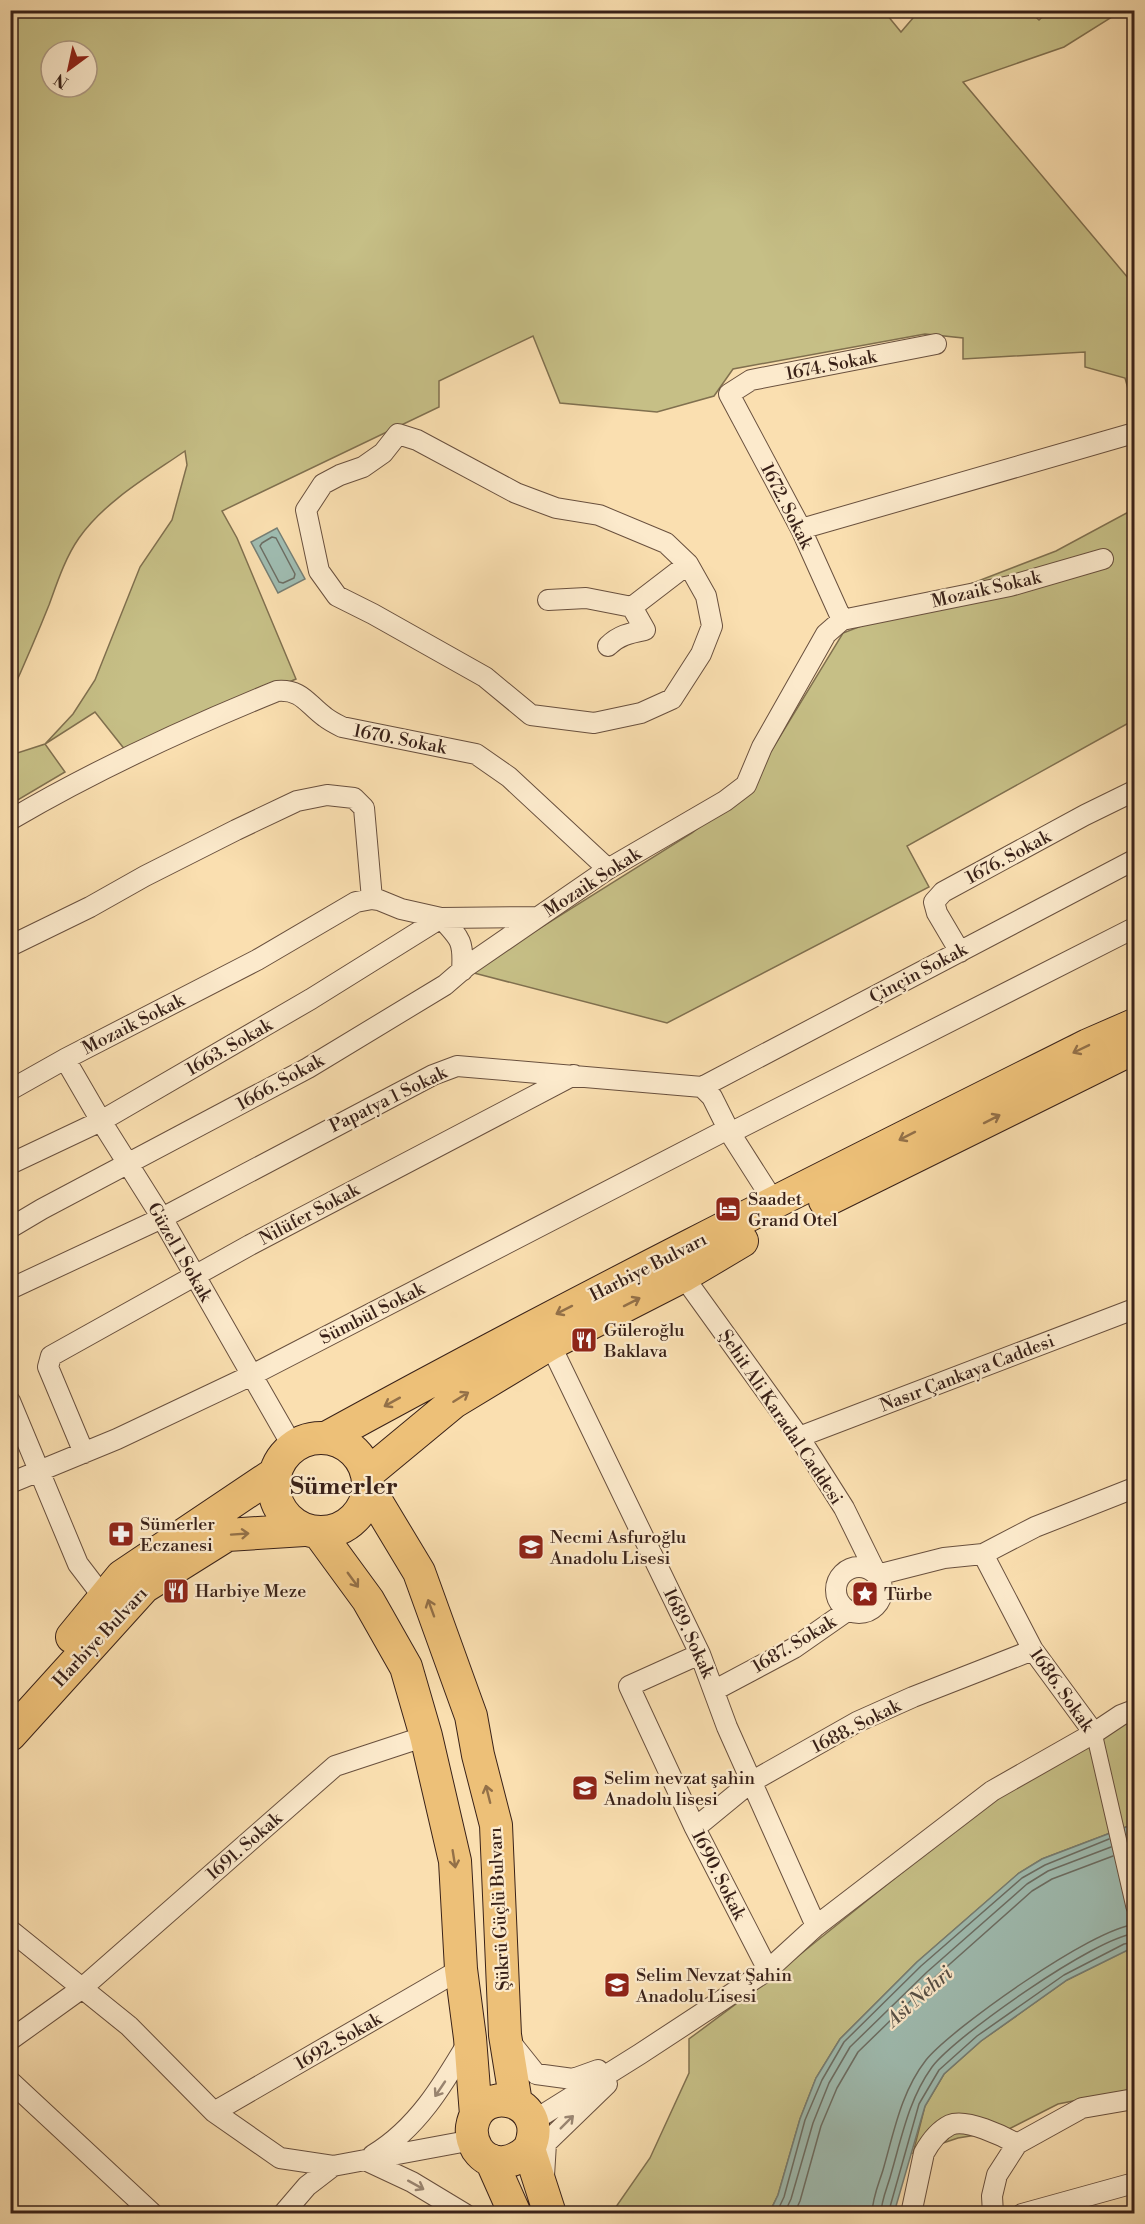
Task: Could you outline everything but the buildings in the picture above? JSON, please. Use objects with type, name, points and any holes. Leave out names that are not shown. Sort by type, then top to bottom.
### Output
[{"type":"main road","name":"Harbiye Bulvarı","points":[[11,1717],[122,1576],[274,1474],[278,1464],[292,1447],[303,1441],[326,1438],[478,1354],[774,1202],[1088,1045],[1134,1025]]},
{"type":"main road","name":"Harbiye Bulvarı","points":[[11,1717],[144,1587],[227,1535],[333,1532],[358,1516],[365,1503],[368,1481],[454,1402],[550,1344],[683,1276],[730,1247],[1134,1048]]},
{"type":"main road","points":[[326,1438],[340,1442],[352,1450],[362,1461],[368,1481]]},
{"type":"main road","points":[[274,1474],[273,1488],[279,1507],[292,1523],[311,1532],[368,1600],[406,1667],[426,1736],[455,1861],[461,1970],[480,2139],[514,2214]]},
{"type":"main road","name":"Şükrü Güçlü Bulvarı","points":[[368,1481],[419,1572],[471,1716],[478,1755],[496,1825],[505,2035],[550,2214]]},
{"type":"main road","points":[[507,2100],[526,2124],[522,2157],[512,2162],[501,2163],[480,2139],[490,2103],[507,2100]]},
{"type":"street","name":"1674. Sokak","points":[[729,394],[751,380],[936,344]]},
{"type":"street","name":"1672. Sokak","points":[[729,394],[801,529],[842,620]]},
{"type":"street","points":[[801,529],[1134,433]]},
{"type":"street","points":[[398,434],[417,440],[516,493],[556,508],[599,515],[666,543],[688,564],[706,596],[712,626],[701,654],[672,699],[641,713],[594,723],[531,715],[485,677],[337,596],[319,571],[306,510],[323,484],[363,467],[383,453],[398,434]]},
{"type":"street","name":"Mozaik Sokak","points":[[10,1090],[65,1059],[257,960],[356,902],[372,899],[401,909],[441,918],[538,917],[608,868],[677,830],[725,801],[746,785],[762,747],[826,634],[842,620],[1010,586],[1103,559]]},
{"type":"street","points":[[548,600],[586,598],[632,607],[688,564]]},
{"type":"street","points":[[608,646],[616,638],[645,630],[632,607]]},
{"type":"street","name":"1670. Sokak","points":[[10,820],[79,782],[158,744],[236,708],[277,691],[285,691],[296,693],[326,718],[342,727],[476,754],[509,777],[608,868]]},
{"type":"street","name":"1676. Sokak","points":[[960,952],[937,914],[934,902],[943,892],[1134,791]]},
{"type":"street","points":[[10,946],[264,816],[297,801],[319,796],[349,796],[362,804],[367,828],[372,899]]},
{"type":"street","name":"Çinçin Sokak","points":[[702,1087],[1134,860]]},
{"type":"street","name":"1666. Sokak","points":[[10,1228],[308,1068],[445,985],[538,917]]},
{"type":"street","points":[[441,918],[464,947],[462,971]]},
{"type":"street","name":"1663. Sokak","points":[[10,1164],[101,1121],[311,999],[441,918]]},
{"type":"street","name":"Sümbül Sokak","points":[[10,1483],[84,1453],[252,1375],[729,1131],[1134,928]]},
{"type":"street","name":"Güzel 1 Sokak","points":[[65,1059],[162,1218],[292,1447]]},
{"type":"street","name":"Papatya 1 Sokak","points":[[10,1289],[162,1218],[412,1085],[457,1066],[574,1075],[667,1086],[702,1087]]},
{"type":"street","name":"Nilüfer Sokak","points":[[84,1453],[48,1367],[51,1356],[195,1275],[464,1131],[574,1075]]},
{"type":"street","points":[[702,1087],[712,1097],[729,1131],[774,1202]]},
{"type":"street","name":"Şehit Ali Karadal Caddesi","points":[[683,1276],[799,1437],[844,1508],[877,1575]]},
{"type":"street","name":"Nasır Çankaya Caddesi","points":[[799,1437],[1134,1309]]},
{"type":"street","name":"1689. Sokak","points":[[550,1344],[700,1654],[727,1727],[816,1926]]},
{"type":"street","points":[[10,1401],[78,1564],[104,1598]]},
{"type":"street","points":[[848,1611],[837,1599],[835,1591],[840,1576],[854,1567],[862,1567],[877,1575],[944,1558],[982,1554],[1035,1527],[1134,1488]]},
{"type":"street","name":"1686. Sokak","points":[[982,1554],[1033,1650],[1094,1733],[1134,1907]]},
{"type":"street","name":"1687. Sokak","points":[[715,1690],[794,1648],[848,1611],[861,1614],[875,1608],[882,1588],[877,1575]]},
{"type":"street","name":"1688. Sokak","points":[[695,1828],[751,1782],[857,1722],[1033,1650]]},
{"type":"street","name":"1690. Sokak","points":[[700,1654],[629,1686],[695,1828],[768,1970]]},
{"type":"street","points":[[526,2124],[640,2054],[768,1970],[816,1926],[992,1791],[1094,1733],[1121,1714],[1134,1710]]},
{"type":"street","name":"1691. Sokak","points":[[10,2040],[81,1989],[335,1766],[426,1736]]},
{"type":"street","points":[[15,1942],[129,2026],[214,2112],[280,2158],[333,2166],[480,2139]]},
{"type":"street","name":"1692. Sokak","points":[[214,2112],[461,1970]]},
{"type":"street","points":[[505,2035],[536,2074],[573,2079],[640,2054]]},
{"type":"street","points":[[366,2160],[389,2146],[411,2125],[440,2090],[470,2038]]},
{"type":"street","points":[[550,2214],[544,2176],[546,2143],[640,2054]]},
{"type":"street","points":[[10,2081],[153,2214]]},
{"type":"street","points":[[993,2214],[993,2196],[997,2175],[1017,2144],[1082,2108],[1134,2099]]},
{"type":"street","points":[[911,2214],[924,2153],[943,2130],[952,2124],[967,2125],[1002,2135],[1017,2144]]},
{"type":"street","points":[[366,2160],[412,2182],[465,2214]]},
{"type":"street","points":[[282,2214],[308,2186],[333,2166]]},
{"type":"street","points":[[1022,2214],[1134,2183]]},
{"type":"shaded area","points":[[883,10],[901,32],[919,11],[1029,11],[1039,20],[1049,11],[1117,11],[1112,17],[1064,47],[963,82],[1134,285],[1134,410],[1125,378],[1085,367],[1085,352],[963,359],[963,338],[925,334],[733,369],[714,396],[657,412],[560,403],[533,336],[439,381],[439,407],[222,511],[237,538],[296,679],[126,751],[95,712],[45,744],[73,714],[95,680],[140,567],[172,520],[187,465],[185,451],[114,501],[101,512],[79,538],[65,562],[11,694],[10,11]]},
{"type":"shaded area","points":[[1134,509],[1134,720],[907,846],[929,887],[667,1023],[470,972],[692,833],[748,789],[843,633],[1056,551]]},
{"type":"shaded area","points":[[45,744],[65,772],[11,804],[11,755]]},
{"type":"shaded area","points":[[1134,1710],[1134,1824],[1042,1859],[1019,1873],[917,1962],[840,2039],[816,2078],[800,2119],[778,2195],[769,2213],[611,2214],[650,2158],[689,2073],[689,2039],[772,1977],[971,1817],[1121,1715]]},
{"type":"shaded area","points":[[1127,1950],[1134,1986],[1134,2089],[1058,2104],[1007,2130],[958,2138],[913,2153],[925,2106],[944,2074],[981,2041],[1067,1980]]},
{"type":"water","points":[[277,528],[305,579],[278,593],[251,542]]},
{"type":"water","name":"Asi Nehri","points":[[1134,1824],[1134,1947],[1067,1980],[981,2041],[944,2074],[925,2106],[894,2213],[769,2214],[778,2195],[800,2119],[816,2078],[840,2039],[917,1962],[1019,1873],[1042,1859]]},
{"type":"place","name":"Saadet Grand Otel","points":[[728,1209]]},
{"type":"place","name":"Güleroğlu Baklava","points":[[584,1340]]},
{"type":"place","name":"Sümerler Eczanesi","points":[[121,1534]]},
{"type":"place","name":"Necmi Asfuroğlu Anadolu Lisesi","points":[[531,1547]]},
{"type":"place","name":"Harbiye Meze","points":[[176,1591]]},
{"type":"place","name":"Türbe","points":[[865,1594]]},
{"type":"place","name":"Selim nevzat şahin Anadolu lisesi","points":[[585,1788]]},
{"type":"place","name":"Selim Nevzat Şahin Anadolu Lisesi","points":[[617,1985]]},
{"type":"district","name":"Sümerler","points":[[344,1486]]}]
